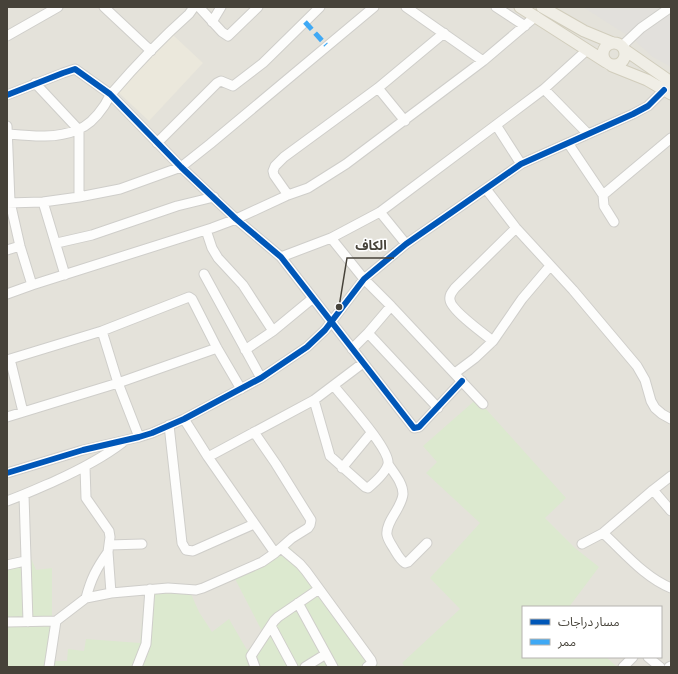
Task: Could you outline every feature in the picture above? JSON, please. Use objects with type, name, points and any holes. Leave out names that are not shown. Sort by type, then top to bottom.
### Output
[{"type":"main road","points":[[520,7],[539,12],[620,47],[669,88]]},
{"type":"main road","points":[[539,12],[587,50],[609,64],[669,88]]},
{"type":"main road","points":[[608,45],[620,47],[625,55],[621,64],[616,66],[609,64],[603,58],[602,53],[604,48],[608,45]]},
{"type":"street","points":[[7,36],[58,7]]},
{"type":"street","points":[[104,7],[151,51]]},
{"type":"street","points":[[32,285],[8,202],[7,130],[28,136],[62,135],[79,130],[97,115],[104,106],[110,94],[189,14],[194,7]]},
{"type":"street","points":[[199,7],[212,22],[228,36],[258,7]]},
{"type":"street","points":[[212,22],[221,7]]},
{"type":"street","points":[[157,143],[217,83],[221,81],[233,86],[238,84],[263,63],[320,7]]},
{"type":"street","points":[[8,202],[43,202],[120,189],[181,167],[374,7]]},
{"type":"street","points":[[406,7],[484,61]]},
{"type":"street","points":[[496,7],[525,26]]},
{"type":"street","points":[[620,47],[641,28],[671,7]]},
{"type":"street","points":[[7,294],[206,230],[236,219],[288,195],[308,188],[334,172],[405,121],[484,61],[539,12]]},
{"type":"street","points":[[288,195],[274,175],[273,170],[275,166],[284,157],[378,88],[444,33]]},
{"type":"street","points":[[281,257],[331,238],[380,212],[544,89],[587,50]]},
{"type":"street","points":[[7,96],[35,83],[75,69],[110,94],[181,167],[236,219],[281,257],[414,428],[419,427],[462,381]]},
{"type":"street","points":[[35,83],[79,130],[79,197]]},
{"type":"street","points":[[378,88],[405,121]]},
{"type":"street","points":[[7,473],[83,450],[140,437],[184,419],[261,378],[318,338],[332,322],[364,279],[406,244],[521,164],[644,108],[669,88]]},
{"type":"street","points":[[544,89],[588,134]]},
{"type":"street","points":[[496,125],[521,164]]},
{"type":"street","points":[[603,195],[671,138]]},
{"type":"street","points":[[568,143],[603,195],[604,206],[614,222]]},
{"type":"street","points":[[486,189],[516,228],[573,290],[636,366],[645,380],[651,401],[655,408],[671,419]]},
{"type":"street","points":[[56,243],[92,235],[177,206],[214,197]]},
{"type":"street","points":[[43,202],[65,275]]},
{"type":"street","points":[[380,212],[406,244]]},
{"type":"street","points":[[493,341],[465,319],[451,305],[449,299],[450,294],[454,288],[516,228]]},
{"type":"street","points":[[206,230],[212,248],[218,258],[243,285],[273,331]]},
{"type":"street","points":[[331,238],[364,279],[483,404]]},
{"type":"street","points":[[7,250],[20,246]]},
{"type":"street","points":[[455,373],[475,358],[493,341],[522,299],[550,266]]},
{"type":"street","points":[[204,274],[261,378]]},
{"type":"street","points":[[23,412],[9,359],[102,331],[188,297],[192,299],[217,348],[241,389]]},
{"type":"street","points":[[245,350],[273,331],[312,298]]},
{"type":"street","points":[[352,349],[368,334],[391,306]]},
{"type":"street","points":[[102,331],[118,383],[140,437]]},
{"type":"street","points":[[368,334],[438,408]]},
{"type":"street","points":[[7,417],[118,383],[217,348]]},
{"type":"street","points":[[208,457],[314,400],[364,363]]},
{"type":"street","points":[[334,386],[385,451],[388,464],[400,482],[403,495],[387,528],[386,533],[388,538],[400,558],[405,563],[408,562],[427,543]]},
{"type":"street","points":[[314,400],[330,456],[342,468],[368,488],[382,474],[388,464]]},
{"type":"street","points":[[184,419],[254,524],[278,551],[300,564],[319,589],[371,660],[372,663],[367,667]]},
{"type":"street","points":[[170,425],[182,543],[186,550],[189,552],[193,551],[254,524]]},
{"type":"street","points":[[7,622],[56,621],[86,598],[111,593],[168,588],[196,590],[245,570],[278,551],[292,538],[308,528],[311,520],[254,432]]},
{"type":"street","points":[[342,468],[371,433]]},
{"type":"street","points":[[7,501],[24,496],[85,467],[109,453],[125,441]]},
{"type":"street","points":[[85,467],[86,498],[109,531],[111,593]]},
{"type":"street","points":[[582,544],[603,533],[671,476]]},
{"type":"street","points":[[653,490],[671,511]]},
{"type":"street","points":[[24,496],[28,622]]},
{"type":"street","points":[[603,533],[645,572],[655,580],[671,588]]},
{"type":"street","points":[[86,598],[96,570],[109,549],[142,544]]},
{"type":"street","points":[[7,565],[25,561]]},
{"type":"street","points":[[255,667],[251,656],[278,617],[319,589]]},
{"type":"street","points":[[137,667],[146,644],[150,590]]},
{"type":"street","points":[[298,603],[333,667]]},
{"type":"street","points":[[49,667],[56,621]]},
{"type":"street","points":[[271,626],[293,667]]},
{"type":"street","points":[[305,667],[326,654]]},
{"type":"street","points":[[623,667],[632,658]]},
{"type":"street","points":[[649,658],[660,667]]},
{"type":"shaded area","points":[[7,7],[671,7],[671,667],[7,667]]},
{"type":"shaded area","points":[[583,7],[671,7],[671,67],[653,57],[633,39]]},
{"type":"shaded area","points":[[172,34],[203,63],[149,121],[118,92]]},
{"type":"green space","points":[[480,396],[486,409],[566,498],[545,518],[575,548],[599,567],[570,606],[522,606],[522,658],[607,658],[616,666],[615,667],[405,667],[402,663],[460,609],[430,578],[480,523],[426,473],[437,462],[423,446]]},
{"type":"green space","points":[[289,546],[379,667],[7,667],[7,562],[29,554],[36,570],[52,568],[52,661],[67,661],[68,649],[84,651],[86,639],[140,643],[145,591],[191,594],[199,612],[212,632],[229,619],[247,650],[265,637],[233,575]]},
{"type":"marked path","points":[[305,22],[326,45]]},
{"type":"cycle path","points":[[7,95],[75,69],[110,94],[181,167],[236,219],[281,257],[414,428],[419,427],[462,381]]},
{"type":"cycle path","points":[[7,473],[83,450],[152,433],[184,419],[261,378],[307,347],[325,330],[364,279],[406,244],[521,164],[633,114],[648,106],[664,90]]},
{"type":"place","name":"الكاف","points":[[339,307]]}]
